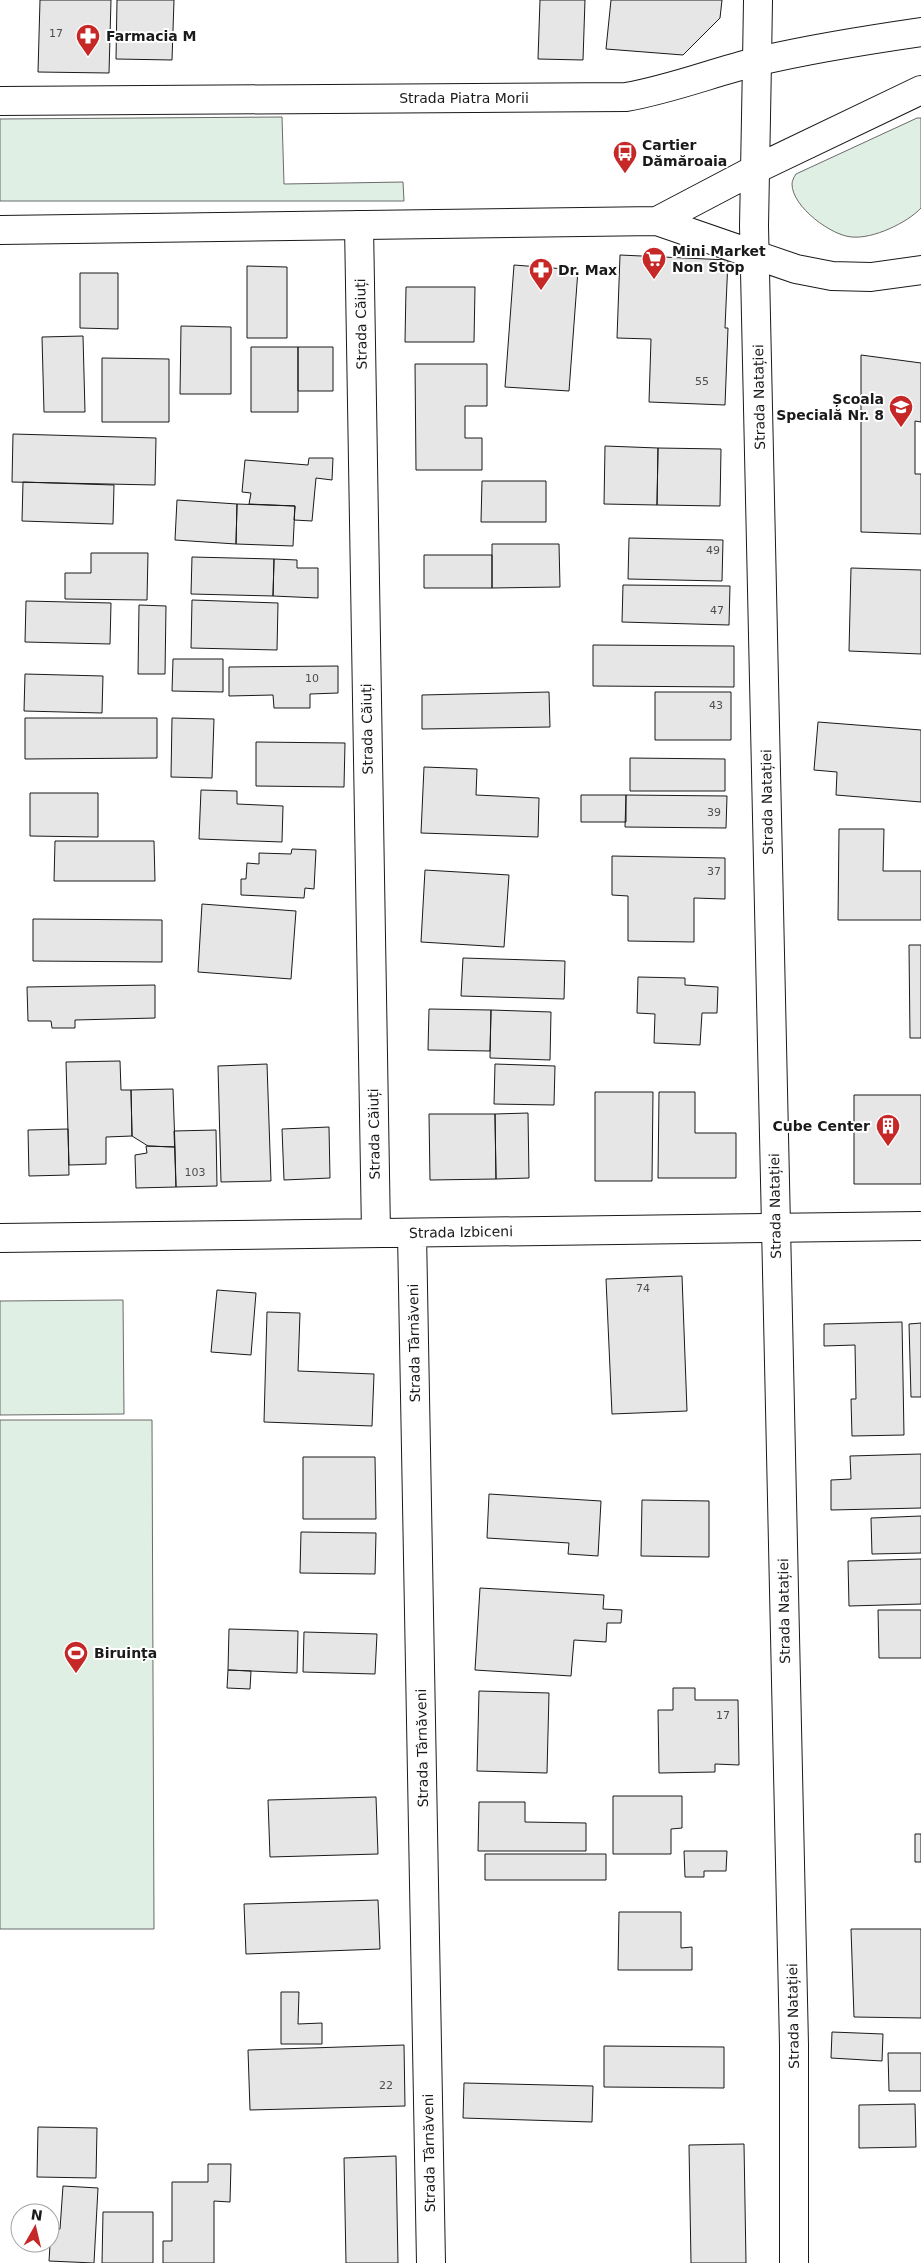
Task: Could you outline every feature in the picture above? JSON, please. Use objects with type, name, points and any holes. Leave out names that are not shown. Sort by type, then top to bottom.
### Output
[{"type":"street","name":"Strada Natației","points":[[758,0],[754,170],[794,2045],[794,2263]]},
{"type":"street","name":"Strada Piatra Morii","points":[[0,101],[626,96],[653,92],[757,62],[836,44],[921,32]]},
{"type":"street","points":[[657,221],[754,170],[921,90]]},
{"type":"street","points":[[0,230],[657,221],[796,269],[832,276],[871,277],[921,270]]},
{"type":"street","name":"Strada Căiuți","points":[[360,225],[376,1233]]},
{"type":"street","name":"Strada Izbiceni","points":[[0,1238],[921,1226]]},
{"type":"street","name":"Strada Târnăveni","points":[[412,1233],[431,2263]]},
{"type":"green space","points":[[282,117],[284,184],[403,182],[404,201],[0,201],[0,119]]},
{"type":"green space","points":[[917,118],[921,118],[921,208],[915,214],[879,233],[852,237],[834,232],[824,226],[806,211],[799,202],[792,184],[796,174]]},
{"type":"green space","points":[[123,1300],[124,1414],[0,1415],[0,1301]]},
{"type":"green space","name":"Biruința","points":[[0,1420],[152,1420],[154,1929],[0,1929]]},
{"type":"building","points":[[40,0],[111,0],[109,73],[38,72]]},
{"type":"building","points":[[117,0],[174,0],[172,60],[116,59]]},
{"type":"building","points":[[540,0],[585,0],[583,60],[538,59]]},
{"type":"building","points":[[611,0],[722,0],[720,18],[683,55],[606,49]]},
{"type":"building","points":[[620,255],[728,260],[725,328],[728,328],[725,405],[649,402],[651,339],[617,338]]},
{"type":"building","points":[[514,265],[578,270],[569,391],[505,387]]},
{"type":"building","points":[[247,266],[287,267],[287,338],[247,338]]},
{"type":"building","points":[[80,273],[118,273],[118,329],[80,328]]},
{"type":"building","points":[[406,287],[475,287],[474,342],[405,342]]},
{"type":"building","points":[[181,326],[231,327],[231,394],[180,394]]},
{"type":"building","points":[[83,336],[85,412],[44,412],[42,337]]},
{"type":"building","points":[[251,347],[298,347],[298,412],[251,412]]},
{"type":"building","points":[[298,347],[333,347],[333,391],[298,391]]},
{"type":"building","points":[[861,355],[921,363],[921,422],[915,421],[915,474],[921,474],[921,534],[861,532]]},
{"type":"building","points":[[102,358],[169,359],[169,422],[102,422]]},
{"type":"building","points":[[415,364],[487,364],[487,406],[465,406],[465,438],[482,438],[482,470],[416,470]]},
{"type":"building","points":[[13,434],[156,438],[155,485],[12,482]]},
{"type":"building","points":[[605,446],[658,448],[657,505],[604,504]]},
{"type":"building","points":[[658,448],[721,449],[720,506],[657,505]]},
{"type":"building","points":[[309,458],[333,458],[332,480],[316,478],[312,521],[294,520],[295,506],[249,504],[251,493],[242,492],[245,460],[308,465]]},
{"type":"building","points":[[482,481],[546,481],[546,522],[481,522]]},
{"type":"building","points":[[23,482],[114,485],[113,524],[22,521]]},
{"type":"building","points":[[177,500],[237,504],[236,544],[175,540]]},
{"type":"building","points":[[237,504],[295,506],[293,546],[236,544]]},
{"type":"building","points":[[629,538],[723,540],[722,581],[628,579]]},
{"type":"building","points":[[492,544],[559,544],[560,587],[492,588]]},
{"type":"building","points":[[91,553],[148,553],[147,600],[65,599],[65,573],[91,573]]},
{"type":"building","points":[[424,555],[492,555],[492,588],[424,588]]},
{"type":"building","points":[[192,557],[274,559],[273,596],[191,594]]},
{"type":"building","points":[[274,559],[297,560],[297,568],[318,568],[318,598],[273,596]]},
{"type":"building","points":[[851,568],[921,570],[921,654],[849,651]]},
{"type":"building","points":[[623,585],[730,586],[729,625],[622,622]]},
{"type":"building","points":[[192,600],[278,603],[277,650],[191,648]]},
{"type":"building","points":[[26,601],[111,603],[110,644],[25,642]]},
{"type":"building","points":[[139,605],[166,606],[165,674],[138,674]]},
{"type":"building","points":[[593,645],[734,646],[734,687],[593,686]]},
{"type":"building","points":[[173,659],[223,659],[223,692],[172,691]]},
{"type":"building","points":[[338,666],[338,693],[310,694],[310,708],[274,708],[273,695],[229,696],[229,667]]},
{"type":"building","points":[[25,674],[103,676],[102,713],[24,711]]},
{"type":"building","points":[[549,692],[550,727],[422,729],[422,695]]},
{"type":"building","points":[[655,692],[731,692],[731,740],[655,740]]},
{"type":"building","points":[[25,718],[157,718],[157,758],[25,759]]},
{"type":"building","points":[[172,718],[214,719],[212,778],[171,777]]},
{"type":"building","points":[[818,722],[921,730],[921,802],[836,795],[837,772],[814,770]]},
{"type":"building","points":[[256,742],[345,743],[344,787],[256,786]]},
{"type":"building","points":[[630,758],[725,759],[725,791],[630,791]]},
{"type":"building","points":[[424,767],[477,769],[476,795],[539,798],[538,837],[421,833]]},
{"type":"building","points":[[201,790],[237,791],[237,804],[283,806],[282,842],[199,839]]},
{"type":"building","points":[[30,793],[98,793],[98,837],[30,836]]},
{"type":"building","points":[[581,795],[626,795],[626,822],[581,822]]},
{"type":"building","points":[[626,795],[727,796],[726,828],[625,827]]},
{"type":"building","points":[[839,829],[884,829],[883,871],[921,871],[921,920],[838,920]]},
{"type":"building","points":[[55,841],[154,841],[155,881],[54,881]]},
{"type":"building","points":[[292,849],[316,850],[314,889],[305,888],[304,898],[241,895],[241,879],[246,879],[247,863],[259,864],[259,853],[291,854]]},
{"type":"building","points":[[612,856],[725,858],[725,899],[694,898],[694,942],[628,941],[628,896],[612,895]]},
{"type":"building","points":[[425,870],[509,875],[504,947],[421,942]]},
{"type":"building","points":[[202,904],[296,911],[291,979],[198,972]]},
{"type":"building","points":[[33,919],[162,920],[162,962],[33,961]]},
{"type":"building","points":[[909,945],[921,945],[921,1038],[910,1038]]},
{"type":"building","points":[[463,958],[565,961],[564,999],[461,996]]},
{"type":"building","points":[[638,977],[685,978],[685,985],[718,987],[717,1013],[702,1013],[700,1045],[654,1043],[655,1014],[637,1013]]},
{"type":"building","points":[[155,985],[155,1018],[75,1020],[75,1028],[52,1028],[51,1021],[28,1021],[27,987]]},
{"type":"building","points":[[429,1009],[491,1010],[490,1051],[428,1050]]},
{"type":"building","points":[[491,1010],[551,1012],[550,1060],[490,1058]]},
{"type":"building","points":[[120,1061],[121,1090],[131,1090],[132,1136],[106,1137],[106,1164],[69,1165],[66,1062]]},
{"type":"building","points":[[267,1064],[271,1181],[221,1182],[218,1066]]},
{"type":"building","points":[[495,1064],[555,1066],[554,1105],[494,1104]]},
{"type":"building","points":[[173,1089],[175,1147],[148,1146],[132,1136],[131,1090]]},
{"type":"building","points":[[595,1092],[653,1092],[652,1181],[595,1181]]},
{"type":"building","points":[[659,1092],[695,1092],[695,1133],[736,1133],[736,1178],[658,1178]]},
{"type":"building","name":"Cube Center","points":[[854,1095],[921,1095],[921,1184],[854,1184]]},
{"type":"building","points":[[528,1113],[529,1178],[496,1179],[495,1114]]},
{"type":"building","points":[[429,1114],[495,1114],[496,1179],[430,1180]]},
{"type":"building","points":[[329,1127],[330,1178],[284,1180],[282,1129]]},
{"type":"building","points":[[68,1129],[69,1175],[29,1176],[28,1130]]},
{"type":"building","points":[[216,1130],[217,1186],[176,1187],[174,1131]]},
{"type":"building","points":[[146,1146],[175,1147],[176,1187],[136,1188],[135,1155],[147,1153]]},
{"type":"building","points":[[682,1276],[687,1411],[612,1414],[606,1279]]},
{"type":"building","points":[[217,1290],[256,1293],[251,1355],[211,1352]]},
{"type":"building","points":[[267,1312],[300,1313],[298,1371],[374,1374],[372,1426],[264,1422]]},
{"type":"building","points":[[902,1322],[904,1435],[852,1436],[851,1399],[856,1399],[855,1345],[824,1346],[824,1324]]},
{"type":"building","points":[[921,1323],[921,1397],[911,1397],[909,1324]]},
{"type":"building","points":[[921,1454],[921,1508],[831,1510],[831,1480],[851,1479],[850,1456]]},
{"type":"building","points":[[303,1457],[375,1457],[376,1519],[303,1519]]},
{"type":"building","points":[[489,1494],[601,1501],[598,1556],[568,1554],[569,1543],[487,1538]]},
{"type":"building","points":[[642,1500],[709,1501],[709,1557],[641,1556]]},
{"type":"building","points":[[921,1516],[921,1553],[872,1554],[871,1518]]},
{"type":"building","points":[[301,1532],[376,1533],[375,1574],[300,1573]]},
{"type":"building","points":[[921,1559],[921,1604],[849,1606],[848,1561]]},
{"type":"building","points":[[480,1588],[604,1595],[603,1609],[622,1610],[621,1623],[607,1623],[606,1642],[574,1640],[571,1676],[475,1670]]},
{"type":"building","points":[[878,1610],[921,1610],[921,1658],[879,1658]]},
{"type":"building","points":[[229,1629],[298,1631],[297,1673],[228,1670]]},
{"type":"building","points":[[304,1632],[377,1634],[375,1674],[303,1672]]},
{"type":"building","points":[[228,1670],[251,1671],[250,1689],[227,1688]]},
{"type":"building","points":[[673,1688],[695,1688],[695,1700],[738,1700],[739,1765],[715,1764],[715,1772],[659,1773],[658,1710],[673,1710]]},
{"type":"building","points":[[479,1691],[549,1693],[547,1773],[477,1771]]},
{"type":"building","points":[[613,1796],[682,1796],[682,1828],[671,1829],[671,1854],[613,1854]]},
{"type":"building","points":[[376,1797],[378,1854],[270,1857],[268,1800]]},
{"type":"building","points":[[479,1802],[525,1802],[525,1822],[586,1823],[586,1851],[478,1851]]},
{"type":"building","points":[[915,1834],[921,1834],[921,1862],[915,1862]]},
{"type":"building","points":[[684,1851],[727,1851],[726,1871],[704,1871],[704,1877],[685,1877]]},
{"type":"building","points":[[485,1854],[606,1854],[606,1880],[485,1880]]},
{"type":"building","points":[[378,1900],[380,1949],[246,1954],[244,1904]]},
{"type":"building","points":[[619,1912],[681,1912],[681,1948],[692,1947],[692,1970],[618,1970]]},
{"type":"building","points":[[851,1929],[921,1929],[921,2018],[854,2017]]},
{"type":"building","points":[[281,1992],[299,1992],[298,2024],[322,2023],[322,2044],[281,2044]]},
{"type":"building","points":[[832,2032],[883,2034],[882,2061],[831,2058]]},
{"type":"building","points":[[404,2045],[405,2106],[250,2110],[248,2050]]},
{"type":"building","points":[[604,2046],[724,2047],[724,2088],[604,2087]]},
{"type":"building","points":[[888,2053],[921,2053],[921,2091],[889,2091]]},
{"type":"building","points":[[464,2083],[593,2086],[592,2122],[463,2118]]},
{"type":"building","points":[[915,2104],[916,2147],[859,2148],[859,2105]]},
{"type":"building","points":[[38,2127],[97,2128],[96,2178],[37,2177]]},
{"type":"building","points":[[744,2144],[746,2263],[691,2263],[689,2145]]},
{"type":"building","points":[[396,2156],[398,2263],[346,2263],[344,2158]]},
{"type":"building","points":[[208,2164],[231,2164],[230,2202],[214,2201],[214,2263],[163,2263],[163,2241],[172,2241],[172,2182],[208,2182]]},
{"type":"building","points":[[63,2186],[98,2188],[94,2263],[49,2261],[50,2253],[60,2253]]},
{"type":"building","points":[[103,2212],[153,2212],[153,2263],[102,2263]]},
{"type":"place","name":"Farmacia M","points":[[88,57]]},
{"type":"place","name":"Cartier Dămăroaia","points":[[625,174]]},
{"type":"place","name":"Mini Market Non Stop","points":[[654,280]]},
{"type":"place","name":"Dr. Max","points":[[541,291]]},
{"type":"place","name":"Școala Specială Nr. 8","points":[[901,428]]},
{"type":"place","name":"Cube Center","points":[[888,1147]]},
{"type":"place","name":"Biruința","points":[[76,1674]]}]
